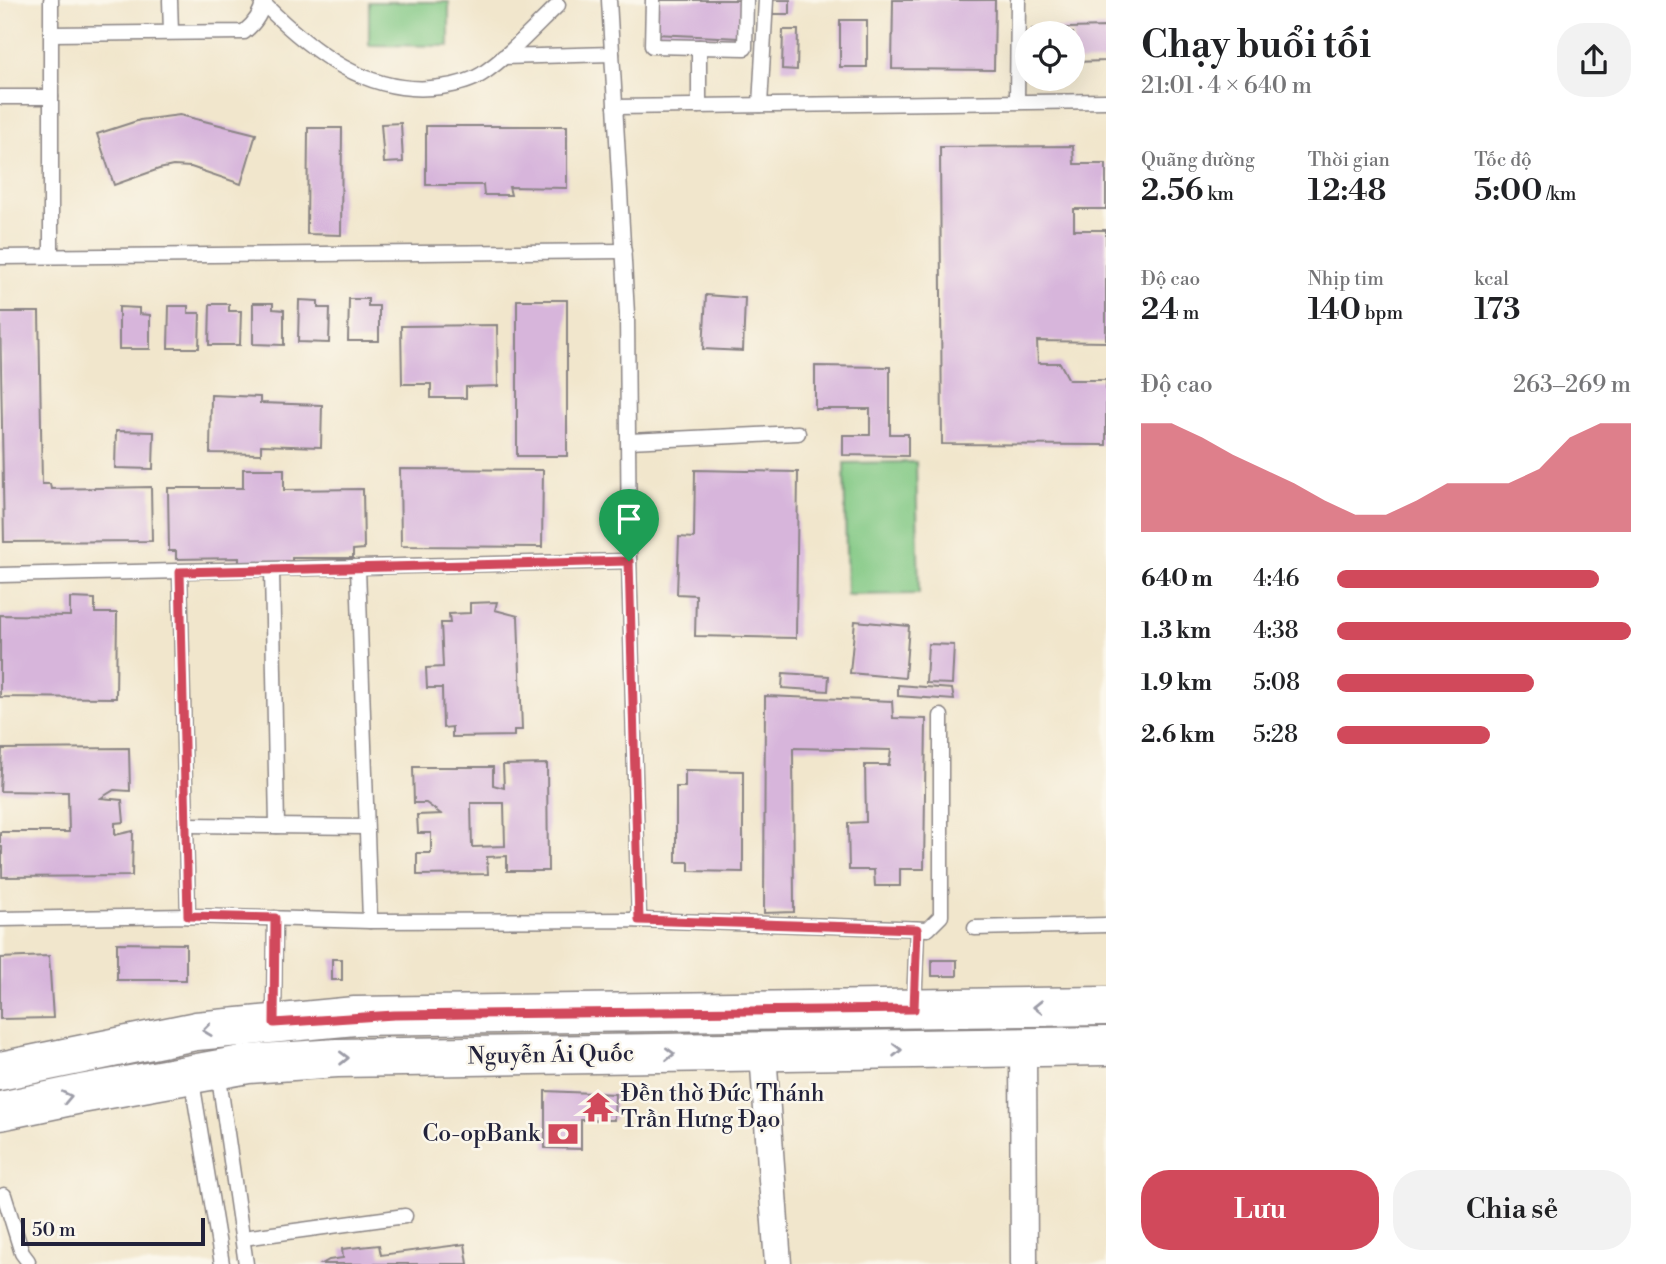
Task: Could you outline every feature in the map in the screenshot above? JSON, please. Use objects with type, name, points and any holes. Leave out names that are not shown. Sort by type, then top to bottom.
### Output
[{"type":"main road","name":"Nguyễn Ái Quốc","points":[[0,1071],[196,1031],[394,1015],[1106,1006]]},
{"type":"main road","points":[[274,1023],[276,1062]]},
{"type":"main road","name":"Nguyễn Ái Quốc","points":[[0,1111],[204,1072],[276,1062],[337,1058],[1106,1046]]},
{"type":"street","points":[[1023,1048],[1024,1264]]},
{"type":"street","points":[[763,1053],[778,1264]]},
{"type":"lane","points":[[51,0],[51,256]]},
{"type":"lane","points":[[170,0],[171,32]]},
{"type":"lane","points":[[609,0],[624,251],[639,920]]},
{"type":"lane","points":[[653,0],[652,46],[745,48],[746,0]]},
{"type":"lane","points":[[760,105],[766,0]]},
{"type":"lane","points":[[1017,101],[1018,0]]},
{"type":"lane","points":[[51,34],[244,32],[257,18],[264,2],[295,35],[356,75],[388,86],[421,90],[457,84],[480,75],[558,5]]},
{"type":"lane","points":[[699,47],[699,106]]},
{"type":"lane","points":[[503,57],[612,54]]},
{"type":"lane","points":[[0,97],[51,97]]},
{"type":"lane","points":[[615,107],[1106,101]]},
{"type":"lane","points":[[0,257],[624,251]]},
{"type":"lane","points":[[629,441],[798,433]]},
{"type":"lane","points":[[0,575],[629,561]]},
{"type":"lane","points":[[358,568],[370,921]]},
{"type":"lane","points":[[272,570],[277,826]]},
{"type":"lane","points":[[180,572],[188,916]]},
{"type":"lane","points":[[0,919],[188,916],[370,921],[639,920],[928,929],[941,916],[942,716]]},
{"type":"lane","points":[[186,825],[366,827]]},
{"type":"lane","points":[[274,1023],[275,918]]},
{"type":"lane","points":[[975,928],[1106,925]]},
{"type":"lane","points":[[914,1009],[917,929]]},
{"type":"lane","points":[[204,1072],[243,1238],[246,1264]]},
{"type":"lane","points":[[204,1072],[222,1264]]},
{"type":"lane","points":[[4,1195],[23,1263]]},
{"type":"lane","points":[[243,1238],[405,1216]]},
{"type":"green space","points":[[369,2],[449,2],[449,46],[369,45]]},
{"type":"green space","points":[[916,462],[919,594],[847,595],[844,463]]},
{"type":"building","points":[[656,0],[741,0],[740,38],[655,34]]},
{"type":"building","points":[[773,0],[790,0],[790,14],[773,14]]},
{"type":"building","points":[[893,0],[995,0],[994,70],[892,69]]},
{"type":"building","points":[[840,20],[867,20],[867,67],[840,67]]},
{"type":"building","points":[[1106,27],[1106,61],[1085,62],[1085,28]]},
{"type":"building","points":[[783,30],[798,30],[797,70],[782,69]]},
{"type":"building","points":[[180,115],[256,134],[241,184],[191,167],[173,166],[114,185],[97,134],[140,120]]},
{"type":"building","points":[[401,123],[403,162],[384,163],[381,124]]},
{"type":"building","points":[[426,126],[567,126],[567,188],[509,187],[511,195],[484,195],[483,185],[426,185]]},
{"type":"building","points":[[308,128],[342,128],[341,235],[307,234]]},
{"type":"building","points":[[1073,146],[1074,164],[1106,164],[1106,209],[1074,209],[1074,230],[1106,230],[1106,342],[1037,341],[1038,363],[1060,363],[1069,380],[1106,380],[1106,445],[942,444],[940,147]]},
{"type":"building","points":[[706,295],[745,298],[743,351],[703,349]]},
{"type":"building","points":[[349,299],[368,299],[368,306],[379,306],[379,341],[348,341]]},
{"type":"building","points":[[299,300],[318,301],[318,308],[330,308],[329,343],[298,342]]},
{"type":"building","points":[[517,300],[567,300],[567,456],[517,456]]},
{"type":"building","points":[[253,303],[273,303],[273,309],[284,310],[284,345],[253,344]]},
{"type":"building","points":[[210,304],[229,304],[229,311],[241,311],[240,345],[209,345]]},
{"type":"building","points":[[169,306],[188,306],[188,313],[200,313],[199,348],[168,348]]},
{"type":"building","points":[[119,307],[139,308],[139,314],[150,315],[150,349],[119,349]]},
{"type":"building","points":[[0,312],[39,312],[42,484],[50,484],[51,489],[151,487],[152,541],[4,542]]},
{"type":"building","points":[[497,325],[498,386],[466,387],[466,398],[431,398],[431,384],[402,384],[401,326]]},
{"type":"building","points":[[815,366],[890,367],[890,434],[908,434],[908,456],[843,455],[843,435],[870,435],[870,409],[815,409]]},
{"type":"building","points":[[211,395],[260,397],[260,403],[322,405],[321,447],[261,445],[261,454],[210,453]]},
{"type":"building","points":[[116,431],[154,432],[153,469],[115,468]]},
{"type":"building","points":[[243,469],[284,469],[284,490],[363,489],[364,549],[353,550],[353,558],[292,558],[292,563],[239,563],[239,558],[176,559],[176,551],[169,551],[168,488],[243,488]]},
{"type":"building","points":[[400,469],[543,470],[542,547],[401,546]]},
{"type":"building","points":[[695,470],[798,472],[796,638],[695,636],[696,595],[677,594],[679,537],[694,538]]},
{"type":"building","points":[[70,598],[95,599],[95,613],[117,613],[116,698],[0,697],[0,615],[70,616]]},
{"type":"building","points":[[497,602],[495,610],[518,616],[522,730],[514,730],[514,736],[452,737],[452,727],[443,728],[442,688],[427,688],[426,668],[443,667],[441,623],[450,623],[449,614],[470,613],[470,603]]},
{"type":"building","points":[[855,621],[909,626],[905,678],[850,673]]},
{"type":"building","points":[[928,644],[954,645],[952,684],[926,683]]},
{"type":"building","points":[[783,673],[829,676],[828,691],[782,688]]},
{"type":"building","points":[[898,685],[952,689],[954,700],[898,696]]},
{"type":"building","points":[[765,696],[892,701],[893,718],[926,719],[924,869],[900,869],[900,886],[875,886],[874,870],[849,870],[848,823],[866,822],[865,765],[889,765],[891,750],[793,748],[794,912],[764,913]]},
{"type":"building","points":[[129,748],[130,791],[114,790],[101,798],[122,800],[124,822],[115,823],[115,835],[133,831],[132,876],[2,877],[0,832],[69,832],[68,792],[0,791],[2,749]]},
{"type":"building","points":[[547,764],[548,871],[507,871],[507,856],[487,857],[488,874],[417,875],[417,853],[431,853],[431,833],[418,833],[417,815],[441,814],[426,803],[414,803],[413,767],[493,767],[493,785],[504,788],[503,765]],"holes":[[[471,803],[504,803],[505,846],[472,847]]]},
{"type":"building","points":[[685,770],[743,771],[743,872],[689,871],[689,862],[676,862],[676,787],[685,787]]},
{"type":"building","points":[[117,943],[186,944],[186,980],[117,980]]},
{"type":"building","points":[[49,956],[53,1018],[0,1019],[0,958]]},
{"type":"building","points":[[332,959],[342,959],[342,980],[332,980]]},
{"type":"building","points":[[932,960],[957,960],[957,976],[932,976]]},
{"type":"building","name":"Co-opBank","points":[[545,1091],[615,1094],[614,1120],[581,1120],[581,1149],[545,1148]]},
{"type":"building","points":[[465,1244],[468,1264],[322,1264],[343,1258],[342,1249],[379,1245],[381,1255]]},
{"type":"place","name":"Đền thờ Đức Thánh Trần Hưng Đạo","points":[[598,1107]]},
{"type":"place","name":"Co-opBank","points":[[563,1134]]},
{"type":"route","points":[[629,561],[639,920],[917,929],[914,1009],[394,1015],[274,1023],[275,918],[188,916],[180,572],[629,561]]}]
